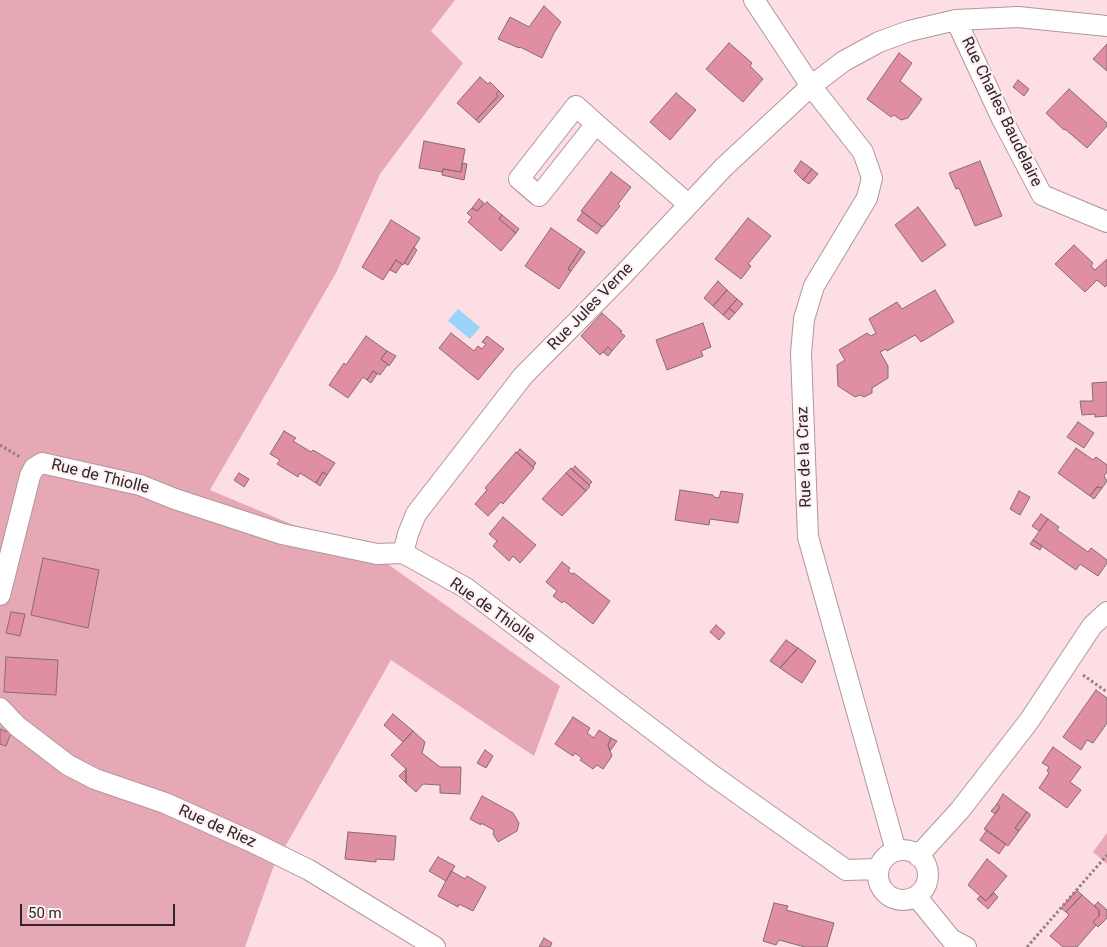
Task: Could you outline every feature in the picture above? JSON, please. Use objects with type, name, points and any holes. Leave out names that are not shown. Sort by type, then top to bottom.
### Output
[{"type":"street","name":"Rue de la Craz","points":[[754,0],[811,86],[863,152],[872,178],[867,198],[814,286],[804,319],[801,353],[808,537],[896,851]]},
{"type":"street","name":"Rue Jules Verne","points":[[403,554],[416,514],[523,376],[622,276],[688,204],[767,125],[811,86],[844,61],[879,42],[909,31],[956,20],[1018,17],[1107,26]]},
{"type":"street","name":"Rue Charles Baudelaire","points":[[956,20],[1002,119],[1042,195],[1107,222]]},
{"type":"street","points":[[596,124],[688,204]]},
{"type":"street","name":"Rue de Thiolle","points":[[0,595],[30,476],[34,468],[42,463],[140,485],[175,499],[282,534],[377,554],[403,554],[466,588],[712,774],[846,870],[878,869]]},
{"type":"street","points":[[918,856],[960,810],[1006,751],[1029,721],[1092,626],[1107,612]]},
{"type":"street","name":"Rue de Riez","points":[[0,708],[17,726],[68,765],[95,780],[165,803],[250,841],[309,870],[436,947]]},
{"type":"street","points":[[896,851],[911,852],[918,856],[923,861],[927,877],[922,891],[908,900],[891,898],[885,893],[878,878],[878,869],[882,861],[896,851]]},
{"type":"street","points":[[916,896],[951,939],[966,947]]},
{"type":"path","points":[[1067,663],[1107,692]]},
{"type":"path","points":[[1027,947],[1107,855]]},
{"type":"shaded area","points":[[0,0],[455,0],[431,31],[463,63],[380,174],[336,273],[210,490],[389,565],[560,686],[534,756],[391,660],[273,868],[245,947],[0,947]]},
{"type":"shaded area","points":[[1107,833],[1107,864],[1093,852]]},
{"type":"water","points":[[458,309],[480,327],[470,339],[448,321]]},
{"type":"building","points":[[544,6],[561,22],[542,58],[498,39],[510,17],[529,27]]},
{"type":"building","points":[[729,43],[752,63],[750,66],[763,79],[743,102],[706,69]]},
{"type":"building","points":[[1107,44],[1107,71],[1093,59]]},
{"type":"building","points":[[899,53],[912,63],[900,81],[922,99],[908,118],[901,120],[894,115],[891,117],[867,99]]},
{"type":"building","points":[[480,77],[488,84],[490,82],[499,91],[496,94],[498,96],[476,120],[457,103]]},
{"type":"building","points":[[1018,80],[1029,89],[1024,96],[1013,87]]},
{"type":"building","points":[[1069,89],[1107,123],[1107,126],[1087,148],[1046,113]]},
{"type":"building","points":[[499,91],[504,96],[479,123],[476,120],[498,96],[496,94]]},
{"type":"building","points":[[676,93],[696,110],[670,140],[650,122]]},
{"type":"building","points":[[424,141],[465,149],[461,172],[443,169],[442,172],[419,168]]},
{"type":"building","points":[[801,161],[812,169],[803,180],[794,171]]},
{"type":"building","points":[[980,161],[1002,216],[975,226],[959,188],[956,189],[949,173]]},
{"type":"building","points":[[462,163],[467,164],[464,180],[442,175],[443,169],[461,172]]},
{"type":"building","points":[[812,169],[818,174],[809,184],[803,180]]},
{"type":"building","points":[[611,172],[631,187],[618,204],[620,206],[603,227],[581,211]]},
{"type":"building","points":[[479,199],[484,203],[477,211],[472,208]]},
{"type":"building","points":[[487,202],[502,215],[499,219],[516,233],[501,251],[468,222],[472,217],[467,213],[472,208],[477,211]]},
{"type":"building","points":[[918,207],[946,245],[922,262],[895,225]]},
{"type":"building","points":[[583,212],[602,227],[597,234],[577,220]]},
{"type":"building","points":[[502,215],[519,229],[516,233],[499,219]]},
{"type":"building","points":[[748,218],[771,236],[748,264],[751,266],[741,279],[715,259]]},
{"type":"building","points":[[391,220],[420,238],[403,265],[396,260],[383,280],[362,267]]},
{"type":"building","points":[[551,228],[581,249],[568,269],[571,271],[559,289],[525,266]]},
{"type":"building","points":[[1074,245],[1093,263],[1091,266],[1095,270],[1107,259],[1107,285],[1105,287],[1097,280],[1085,292],[1055,264]]},
{"type":"building","points":[[414,247],[417,250],[408,265],[404,263]]},
{"type":"building","points":[[581,249],[585,252],[571,271],[568,269]]},
{"type":"building","points":[[396,260],[402,264],[396,273],[390,270]]},
{"type":"building","points":[[718,281],[727,290],[713,306],[704,298]]},
{"type":"building","points":[[727,290],[737,299],[723,315],[713,306]]},
{"type":"building","points":[[935,290],[954,322],[921,342],[915,335],[887,351],[886,349],[880,352],[888,366],[888,378],[872,388],[872,393],[864,397],[860,395],[855,397],[838,386],[837,365],[845,360],[839,350],[867,333],[871,336],[876,333],[869,319],[897,302],[902,309]]},
{"type":"building","points":[[737,299],[743,304],[735,313],[729,308]]},
{"type":"building","points":[[729,308],[735,313],[729,320],[723,315]]},
{"type":"building","points":[[602,313],[625,336],[612,351],[608,347],[600,355],[581,336]]},
{"type":"building","points":[[703,323],[711,347],[701,351],[703,356],[667,370],[656,340]]},
{"type":"building","points":[[451,333],[474,351],[478,346],[482,349],[486,344],[482,342],[487,336],[504,349],[478,380],[439,348]]},
{"type":"building","points":[[366,336],[387,351],[381,359],[388,364],[380,375],[373,371],[367,380],[363,377],[348,398],[329,385],[344,363],[346,365]]},
{"type":"building","points":[[608,347],[612,351],[608,356],[603,352]]},
{"type":"building","points":[[387,351],[396,356],[389,366],[381,359]]},
{"type":"building","points":[[373,371],[377,374],[371,383],[367,380]]},
{"type":"building","points":[[1107,382],[1107,416],[1095,417],[1095,414],[1082,415],[1080,401],[1093,401],[1092,383]]},
{"type":"building","points":[[1078,422],[1094,433],[1084,448],[1067,437]]},
{"type":"building","points":[[284,431],[296,438],[293,441],[335,463],[327,475],[323,472],[316,483],[300,473],[298,477],[277,464],[280,460],[270,454]]},
{"type":"building","points":[[1076,448],[1093,460],[1096,457],[1107,465],[1107,472],[1104,476],[1107,481],[1102,488],[1097,487],[1090,496],[1058,473]]},
{"type":"building","points":[[520,449],[536,463],[533,467],[517,453]]},
{"type":"building","points":[[516,452],[534,468],[503,504],[501,502],[488,516],[475,504],[487,490],[485,488]]},
{"type":"building","points":[[575,466],[592,482],[589,485],[572,470]]},
{"type":"building","points":[[571,468],[590,486],[586,491],[566,473]]},
{"type":"building","points":[[323,472],[327,475],[320,486],[316,483]]},
{"type":"building","points":[[239,473],[249,479],[244,487],[234,480]]},
{"type":"building","points":[[566,473],[586,491],[562,516],[542,499]]},
{"type":"building","points":[[1097,487],[1102,488],[1094,499],[1090,496]]},
{"type":"building","points":[[680,490],[713,495],[719,498],[721,491],[743,494],[738,523],[710,519],[709,525],[675,520]]},
{"type":"building","points":[[1019,491],[1030,497],[1020,515],[1010,509]]},
{"type":"building","points":[[1041,514],[1048,519],[1039,531],[1032,526]]},
{"type":"building","points":[[503,517],[536,545],[520,563],[513,556],[509,561],[493,546],[497,541],[489,534]]},
{"type":"building","points":[[1048,519],[1059,527],[1057,530],[1088,552],[1091,548],[1107,560],[1098,576],[1080,564],[1076,570],[1033,540]]},
{"type":"building","points":[[1033,540],[1042,546],[1040,550],[1030,544]]},
{"type":"building","points":[[43,558],[99,570],[88,628],[31,615]]},
{"type":"building","points":[[562,562],[570,568],[568,571],[572,574],[574,573],[610,601],[593,624],[564,601],[562,603],[553,596],[557,591],[546,582]]},
{"type":"building","points":[[11,612],[25,614],[20,636],[6,633]]},
{"type":"building","points":[[716,625],[725,633],[719,640],[710,632]]},
{"type":"building","points":[[786,640],[798,648],[780,668],[770,661]]},
{"type":"building","points":[[798,648],[816,661],[802,683],[780,668]]},
{"type":"building","points":[[6,657],[58,660],[56,695],[4,692]]},
{"type":"building","points":[[1096,690],[1107,698],[1107,723],[1093,743],[1087,740],[1081,750],[1063,737]]},
{"type":"building","points":[[393,714],[413,731],[403,742],[384,725]]},
{"type":"building","points":[[573,717],[590,728],[587,733],[594,738],[599,730],[611,738],[608,745],[612,756],[603,769],[597,765],[593,769],[580,760],[582,758],[575,753],[573,756],[555,744]]},
{"type":"building","points":[[0,729],[11,733],[6,746],[0,744]]},
{"type":"building","points":[[413,731],[425,742],[422,753],[440,767],[461,767],[460,794],[440,793],[440,785],[423,784],[416,792],[406,783],[406,769],[391,755]]},
{"type":"building","points":[[611,738],[617,741],[610,751],[608,745]]},
{"type":"building","points":[[1053,747],[1081,767],[1070,782],[1081,790],[1067,808],[1039,788],[1049,773],[1047,771],[1049,767],[1042,763]]},
{"type":"building","points":[[485,750],[493,756],[486,768],[477,763]]},
{"type":"building","points":[[406,769],[406,783],[399,776]]},
{"type":"building","points":[[1003,794],[1027,812],[1015,828],[1019,831],[1008,846],[984,829],[1000,807],[997,804]]},
{"type":"building","points":[[482,796],[513,813],[519,823],[517,831],[498,842],[493,834],[494,830],[470,819]]},
{"type":"building","points":[[997,804],[1000,807],[995,814],[991,811]]},
{"type":"building","points":[[1027,812],[1030,816],[1019,831],[1015,828]]},
{"type":"building","points":[[987,830],[1006,844],[999,854],[980,840]]},
{"type":"building","points":[[348,832],[396,836],[394,860],[376,859],[376,862],[345,859]]},
{"type":"building","points":[[438,857],[455,866],[446,881],[429,871]]},
{"type":"building","points":[[987,859],[1007,876],[986,901],[968,885]]},
{"type":"building","points":[[451,871],[465,879],[467,876],[486,887],[473,911],[459,904],[458,907],[438,896]]},
{"type":"building","points":[[1077,890],[1082,895],[1066,912],[1061,908]]},
{"type":"building","points":[[994,893],[998,897],[988,909],[977,899],[980,896],[986,901]]},
{"type":"building","points":[[1082,895],[1099,910],[1099,916],[1093,922],[1096,925],[1077,947],[1063,947],[1050,936],[1069,915],[1066,912]]},
{"type":"building","points":[[1098,902],[1107,910],[1107,918],[1098,927],[1093,922],[1099,916],[1099,910],[1094,906]]},
{"type":"building","points":[[774,903],[788,906],[786,910],[834,923],[827,947],[805,947],[779,940],[776,945],[763,941]]},
{"type":"building","points":[[544,938],[552,943],[550,947],[539,947]]}]
